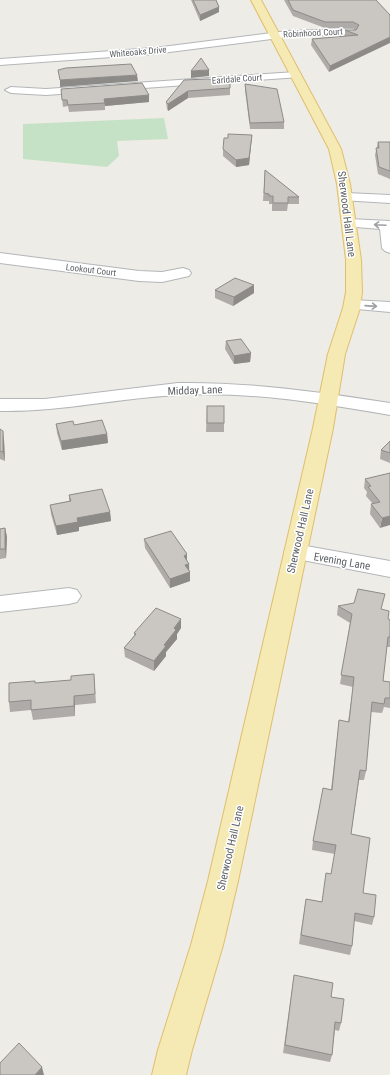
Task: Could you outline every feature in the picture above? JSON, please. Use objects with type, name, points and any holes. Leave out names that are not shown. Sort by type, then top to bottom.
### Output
[{"type":"main road","name":"Sherwood Hall Lane","points":[[169,1075],[175,1050],[207,945],[323,428],[339,345],[352,305],[354,290],[353,252],[342,169],[335,149],[256,0]]},
{"type":"street","name":"Robinhood Court","points":[[275,35],[352,32]]},
{"type":"street","name":"Whiteoaks Drive","points":[[0,62],[154,51],[275,35]]},
{"type":"street","name":"Earldale Court","points":[[11,90],[46,92],[296,75]]},
{"type":"street","points":[[346,197],[390,199]]},
{"type":"street","points":[[349,223],[387,225],[390,248]]},
{"type":"street","name":"Lookout Court","points":[[0,258],[139,276],[162,276],[183,273]]},
{"type":"street","points":[[352,305],[390,307]]},
{"type":"street","name":"Midday Lane","points":[[0,405],[44,405],[87,401],[159,391],[204,388],[253,390],[390,409]]},
{"type":"street","name":"Evening Lane","points":[[295,552],[390,569]]},
{"type":"street","points":[[0,604],[69,596]]},
{"type":"green space","points":[[164,118],[168,139],[117,141],[119,156],[107,167],[23,159],[23,124]]},
{"type":"building","points":[[193,0],[216,0],[219,7],[200,15]]},
{"type":"building","points":[[288,0],[376,0],[390,15],[390,37],[330,66],[312,39],[358,35],[345,30],[356,30],[359,25],[353,22],[325,22],[293,10]]},
{"type":"building","points":[[201,58],[209,70],[191,71],[195,66]]},
{"type":"building","points":[[131,64],[137,75],[60,80],[58,70],[66,68]]},
{"type":"building","points":[[208,79],[230,82],[230,88],[188,91],[168,104],[166,102],[184,80]]},
{"type":"building","points":[[142,83],[149,95],[104,99],[105,103],[68,105],[67,100],[62,100],[61,89]]},
{"type":"building","points":[[245,84],[277,89],[284,122],[250,123]]},
{"type":"building","points":[[228,134],[252,135],[249,158],[236,160],[223,149],[224,138],[228,138]]},
{"type":"building","points":[[378,142],[390,142],[390,171],[379,167],[376,148],[379,148]]},
{"type":"building","points":[[265,170],[299,197],[288,197],[288,203],[273,203],[273,196],[269,196],[269,194],[264,193]]},
{"type":"building","points":[[235,278],[254,285],[234,297],[215,290]]},
{"type":"building","points":[[241,339],[251,353],[234,356],[226,341]]},
{"type":"building","points":[[207,406],[224,406],[224,423],[207,423]]},
{"type":"building","points":[[102,420],[107,434],[61,441],[56,424],[73,421],[74,425]]},
{"type":"building","points":[[0,429],[3,431],[3,452],[0,451]]},
{"type":"building","points":[[390,441],[390,453],[381,450]]},
{"type":"building","points":[[390,473],[390,516],[382,518],[371,504],[380,502],[368,487],[371,486],[365,479]]},
{"type":"building","points":[[102,489],[110,512],[77,518],[78,522],[56,526],[50,505],[71,501],[69,495]]},
{"type":"building","points":[[5,528],[5,549],[0,549],[0,529]]},
{"type":"building","points":[[171,531],[187,554],[184,556],[189,564],[185,565],[190,572],[170,579],[144,539]]},
{"type":"building","points":[[358,589],[385,594],[381,609],[389,611],[388,619],[390,620],[390,637],[388,637],[383,681],[390,682],[390,698],[385,698],[384,704],[372,702],[366,771],[360,770],[351,834],[370,838],[363,893],[376,895],[374,917],[355,913],[352,946],[301,935],[306,899],[322,902],[326,873],[331,874],[336,845],[313,841],[323,788],[332,790],[339,720],[349,722],[354,677],[341,675],[352,614],[338,606],[354,603]]},
{"type":"building","points":[[156,608],[181,619],[174,628],[176,630],[164,645],[166,646],[154,661],[124,648],[136,634],[134,633]]},
{"type":"building","points":[[94,674],[95,694],[74,696],[74,706],[31,710],[31,700],[9,702],[9,683],[35,681],[35,683],[71,680],[71,676]]},
{"type":"building","points":[[294,975],[333,983],[331,997],[344,999],[341,1023],[335,1022],[332,1055],[285,1045]]},
{"type":"building","points":[[19,1043],[42,1067],[35,1075],[0,1075],[0,1063]]}]
